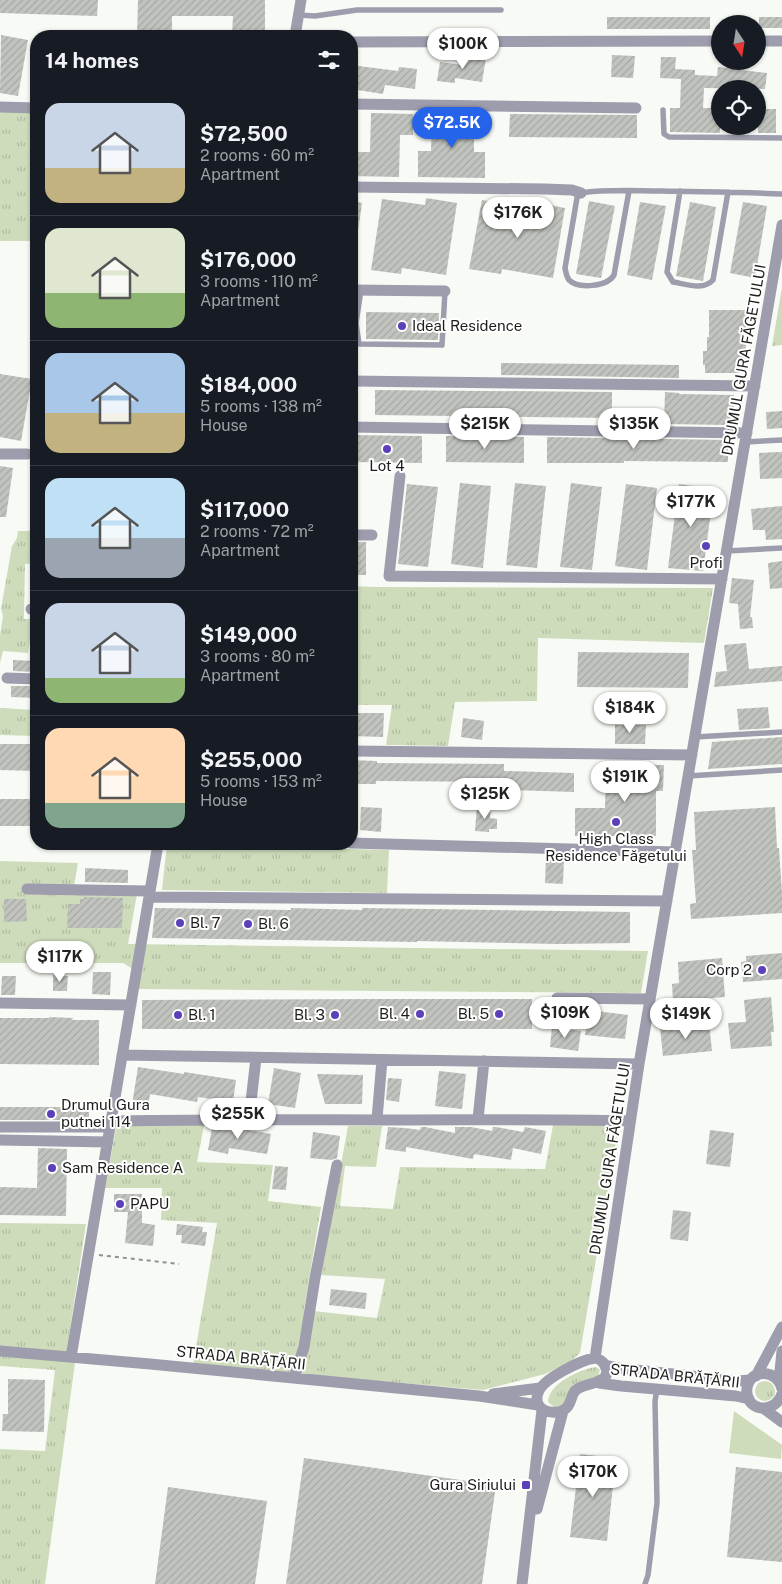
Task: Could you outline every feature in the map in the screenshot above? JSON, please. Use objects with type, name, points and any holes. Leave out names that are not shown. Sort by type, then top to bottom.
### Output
[{"type":"street","points":[[296,30],[301,0]]},
{"type":"street","points":[[358,42],[711,41]]},
{"type":"street","points":[[766,41],[782,41]]},
{"type":"street","points":[[358,104],[636,108]]},
{"type":"street","points":[[0,107],[30,108]]},
{"type":"street","points":[[358,187],[545,189],[580,192]]},
{"type":"street","name":"DRUMUL GURA FĂGETULUI","points":[[595,1358],[639,1064],[782,225]]},
{"type":"street","points":[[358,290],[445,291]]},
{"type":"street","points":[[358,381],[755,386]]},
{"type":"street","points":[[358,427],[746,438]]},
{"type":"street","points":[[0,454],[26,454]]},
{"type":"street","points":[[400,476],[389,576],[722,579]]},
{"type":"street","points":[[358,535],[372,535]]},
{"type":"street","points":[[7,678],[30,678]]},
{"type":"street","points":[[358,751],[692,755]]},
{"type":"street","points":[[358,843],[676,852]]},
{"type":"street","points":[[72,1357],[157,850]]},
{"type":"street","points":[[28,889],[150,894],[667,901]]},
{"type":"street","points":[[557,998],[650,999]]},
{"type":"street","points":[[0,1003],[131,1005]]},
{"type":"street","points":[[122,1055],[639,1064]]},
{"type":"street","points":[[249,1119],[256,1058]]},
{"type":"street","points":[[377,1119],[382,1060]]},
{"type":"street","points":[[478,1119],[484,1062]]},
{"type":"street","points":[[0,1127],[249,1119],[560,1119],[630,1121]]},
{"type":"street","points":[[0,1140],[108,1142]]},
{"type":"street","points":[[294,1378],[304,1347],[337,1164]]},
{"type":"street","points":[[782,1327],[747,1389],[749,1399],[757,1407],[763,1408],[773,1406],[782,1394]]},
{"type":"street","name":"STRADA BRĂȚĂRII","points":[[0,1351],[479,1396],[540,1407],[552,1413],[563,1410]]},
{"type":"street","points":[[781,1385],[782,1351]]},
{"type":"street","points":[[522,1584],[540,1407],[537,1393],[552,1378],[570,1367],[585,1360],[599,1359],[605,1365],[605,1377],[599,1383],[589,1384],[576,1390],[568,1406],[563,1410],[527,1547]]},
{"type":"street","name":"STRADA BRĂȚĂRII","points":[[605,1365],[618,1368],[737,1380],[753,1378],[761,1374],[771,1374],[781,1385]]},
{"type":"street","name":"STRADA BRĂȚĂRII","points":[[599,1383],[736,1396],[749,1399]]},
{"type":"street","name":"STRADA BRĂȚĂRII","points":[[479,1396],[540,1388]]},
{"type":"street","points":[[763,1408],[782,1422]]},
{"type":"lane","points":[[299,15],[315,16],[357,10],[501,10]]},
{"type":"lane","points":[[663,110],[664,134],[670,138],[782,138]]},
{"type":"lane","points":[[629,191],[614,275],[611,281],[602,285],[579,285],[570,281],[566,276],[566,259],[577,198],[580,192],[598,190],[782,194]]},
{"type":"lane","points":[[680,191],[667,272],[673,282],[704,286],[713,280],[728,192]]},
{"type":"lane","points":[[358,337],[359,344],[442,345],[445,291]]},
{"type":"lane","points":[[746,438],[782,440]]},
{"type":"lane","points":[[727,551],[782,548]]},
{"type":"lane","points":[[695,737],[782,732]]},
{"type":"lane","points":[[688,776],[782,770]]},
{"type":"lane","points":[[645,1584],[648,1575],[657,1504],[655,1401],[657,1389]]},
{"type":"path","points":[[89,1254],[179,1264]]},
{"type":"green space","points":[[0,110],[30,111],[30,241],[0,241]]},
{"type":"green space","points":[[782,287],[782,345],[772,346]]},
{"type":"green space","points":[[18,531],[30,531],[30,564],[25,564],[24,619],[30,619],[30,639],[28,653],[3,651],[0,663],[0,635],[3,616],[1,609],[12,546],[17,538]]},
{"type":"green space","points":[[358,586],[713,588],[704,643],[538,638],[537,701],[455,702],[448,746],[386,745],[392,705],[358,705]]},
{"type":"green space","points":[[0,708],[30,710],[30,736],[0,735]]},
{"type":"green space","points":[[166,850],[389,850],[387,893],[162,890]]},
{"type":"green space","points":[[0,861],[78,863],[73,892],[137,894],[128,944],[648,951],[641,993],[138,989],[141,974],[123,963],[0,963]]},
{"type":"green space","points":[[117,1123],[204,1125],[197,1162],[273,1165],[268,1201],[321,1207],[304,1310],[377,1318],[385,1279],[321,1275],[348,1126],[382,1126],[376,1167],[345,1166],[340,1206],[393,1209],[400,1167],[545,1169],[553,1125],[619,1124],[580,1353],[572,1360],[545,1374],[483,1390],[193,1365],[217,1223],[161,1220],[162,1188],[105,1188]]},
{"type":"green space","points":[[0,1223],[86,1224],[67,1349],[75,1363],[45,1584],[0,1584],[0,1449],[45,1451],[55,1370],[0,1366]]},
{"type":"green space","points":[[596,1367],[600,1370],[598,1376],[579,1382],[566,1404],[554,1407],[548,1402],[549,1395],[559,1384],[574,1374]]},
{"type":"green space","points":[[761,1381],[769,1381],[775,1387],[775,1395],[769,1401],[761,1401],[755,1395],[755,1387]]},
{"type":"green space","points":[[734,1411],[782,1445],[781,1459],[729,1453]]},
{"type":"building","points":[[0,0],[98,0],[97,16],[0,13]]},
{"type":"building","points":[[138,0],[265,0],[265,30],[232,30],[233,16],[172,16],[172,30],[137,30]]},
{"type":"building","points":[[607,17],[710,17],[710,29],[607,29]]},
{"type":"building","points":[[766,17],[782,17],[782,28],[766,28]]},
{"type":"building","points":[[1,35],[28,40],[18,96],[0,93]]},
{"type":"building","points":[[466,54],[486,58],[482,82],[455,78],[455,83],[437,81],[440,62],[464,65]]},
{"type":"building","points":[[612,55],[635,56],[633,78],[611,77]]},
{"type":"building","points":[[661,57],[676,57],[675,69],[695,70],[695,75],[717,76],[718,70],[742,70],[767,73],[766,81],[711,80],[711,88],[704,88],[703,108],[711,108],[711,133],[670,132],[670,108],[680,108],[681,79],[660,78]]},
{"type":"building","points":[[358,66],[398,71],[399,67],[417,69],[415,89],[385,85],[383,94],[358,90]]},
{"type":"building","points":[[766,109],[776,109],[776,133],[766,133]]},
{"type":"building","points":[[371,113],[413,114],[413,135],[400,135],[399,177],[358,176],[358,152],[370,152]]},
{"type":"building","points":[[432,113],[474,113],[474,152],[485,152],[485,178],[418,177],[418,151],[431,151]]},
{"type":"building","points":[[510,114],[637,115],[637,138],[509,137]]},
{"type":"building","points":[[426,198],[457,203],[446,275],[402,268],[401,274],[371,270],[382,199],[425,205]]},
{"type":"building","points":[[482,200],[528,208],[529,201],[565,208],[553,278],[502,269],[501,274],[469,269]]},
{"type":"building","points":[[589,201],[615,206],[601,278],[576,274]]},
{"type":"building","points":[[358,202],[362,203],[358,231]]},
{"type":"building","points":[[640,202],[666,206],[652,280],[627,275]]},
{"type":"building","points":[[690,202],[716,207],[703,281],[676,276]]},
{"type":"building","points":[[743,202],[767,206],[755,278],[730,273]]},
{"type":"building","points":[[709,310],[746,310],[746,373],[705,373],[703,351],[707,351]]},
{"type":"building","name":"Ideal Residence","points":[[366,312],[439,313],[438,340],[366,339]]},
{"type":"building","points":[[501,363],[679,365],[679,378],[501,375]]},
{"type":"building","points":[[0,374],[30,379],[30,390],[21,441],[0,437]]},
{"type":"building","points":[[375,390],[612,392],[612,418],[375,415]]},
{"type":"building","points":[[665,392],[734,395],[734,420],[728,420],[728,425],[664,424]]},
{"type":"building","points":[[782,411],[782,428],[767,429],[766,412]]},
{"type":"building","name":"Lot 4","points":[[358,435],[422,436],[422,463],[358,462]]},
{"type":"building","points":[[446,436],[524,437],[524,463],[446,462]]},
{"type":"building","points":[[547,437],[728,440],[728,462],[624,461],[624,463],[547,463]]},
{"type":"building","points":[[782,452],[782,478],[760,479],[759,453]]},
{"type":"building","points":[[0,466],[13,468],[6,517],[0,517]]},
{"type":"building","points":[[460,483],[491,486],[483,568],[451,564]]},
{"type":"building","points":[[515,483],[546,486],[537,568],[506,565]]},
{"type":"building","points":[[571,483],[602,487],[592,570],[560,567]]},
{"type":"building","points":[[407,484],[438,487],[428,567],[398,564]]},
{"type":"building","points":[[626,484],[657,488],[647,570],[615,566]]},
{"type":"building","points":[[679,484],[714,489],[703,571],[668,568]]},
{"type":"building","points":[[782,506],[782,539],[766,540],[765,530],[753,530],[751,509]]},
{"type":"building","points":[[358,542],[366,542],[366,575],[358,575]]},
{"type":"building","points":[[782,561],[782,588],[770,589],[768,563]]},
{"type":"building","points":[[732,578],[754,580],[750,617],[752,617],[753,628],[740,629],[738,604],[729,603]]},
{"type":"building","points":[[746,643],[749,669],[782,666],[782,681],[714,687],[716,672],[727,671],[724,645]]},
{"type":"building","points":[[578,652],[689,653],[688,688],[577,687]]},
{"type":"building","points":[[13,660],[30,661],[30,672],[13,671]]},
{"type":"building","points":[[11,686],[30,686],[30,698],[11,697]]},
{"type":"building","points":[[768,707],[770,728],[739,730],[737,709]]},
{"type":"building","points":[[358,713],[384,713],[383,737],[358,736]]},
{"type":"building","points":[[463,718],[484,721],[482,740],[461,737]]},
{"type":"building","points":[[615,725],[646,725],[645,744],[615,744]]},
{"type":"building","points":[[782,737],[782,764],[708,769],[712,742]]},
{"type":"building","points":[[0,744],[30,744],[30,771],[0,770]]},
{"type":"building","points":[[358,760],[377,761],[377,763],[504,764],[504,771],[574,773],[574,792],[510,790],[511,782],[376,781],[376,784],[358,784]]},
{"type":"building","points":[[606,764],[664,765],[663,791],[656,791],[656,836],[575,836],[575,808],[605,808]]},
{"type":"building","points":[[0,799],[30,799],[30,826],[0,826]]},
{"type":"building","points":[[477,806],[491,807],[490,818],[497,819],[497,829],[489,829],[489,832],[475,831]]},
{"type":"building","points":[[361,807],[382,808],[381,832],[360,830]]},
{"type":"building","points":[[775,807],[782,913],[691,919],[690,904],[696,903],[692,850],[696,850],[694,812]]},
{"type":"building","points":[[546,857],[564,858],[563,884],[545,883]]},
{"type":"building","points":[[85,868],[128,870],[128,883],[85,882]]},
{"type":"building","points":[[84,897],[123,898],[122,928],[67,928],[68,904],[80,904],[80,899],[84,899]]},
{"type":"building","points":[[4,899],[26,899],[27,921],[4,922]]},
{"type":"building","points":[[155,908],[362,910],[362,908],[630,912],[630,943],[559,944],[152,938]]},
{"type":"building","name":"Corp 2","points":[[782,953],[782,979],[743,982],[741,962],[746,961],[746,956]]},
{"type":"building","points":[[722,958],[725,997],[673,1001],[672,984],[679,983],[678,962]]},
{"type":"building","points":[[93,972],[111,972],[110,995],[92,994]]},
{"type":"building","points":[[53,975],[68,976],[67,991],[53,991]]},
{"type":"building","points":[[2,976],[16,976],[15,995],[1,995]]},
{"type":"building","points":[[771,997],[774,1032],[771,1032],[772,1046],[731,1049],[728,1023],[746,1022],[744,1000]]},
{"type":"building","points":[[532,999],[532,1029],[142,1029],[142,1000]]},
{"type":"building","points":[[588,1010],[628,1015],[625,1039],[585,1035]]},
{"type":"building","points":[[0,1018],[73,1018],[72,1020],[99,1020],[99,1065],[0,1064]]},
{"type":"building","points":[[709,1023],[712,1051],[663,1056],[660,1028]]},
{"type":"building","points":[[552,1027],[581,1031],[578,1051],[550,1047]]},
{"type":"building","points":[[138,1067],[236,1080],[233,1102],[198,1097],[197,1102],[150,1094],[148,1107],[132,1105]]},
{"type":"building","points":[[274,1068],[301,1073],[295,1108],[268,1104]]},
{"type":"building","points":[[439,1071],[466,1074],[462,1109],[435,1106]]},
{"type":"building","points":[[317,1074],[363,1075],[362,1104],[325,1104]]},
{"type":"building","points":[[388,1078],[402,1079],[399,1102],[386,1100]]},
{"type":"building","name":"Drumul Gura putnei 114","points":[[0,1107],[89,1107],[89,1120],[0,1120]]},
{"type":"building","points":[[231,1127],[271,1134],[267,1154],[229,1148],[228,1154],[208,1150],[212,1128]]},
{"type":"building","points":[[388,1127],[420,1130],[421,1127],[425,1127],[455,1133],[455,1127],[471,1127],[492,1131],[493,1127],[496,1127],[523,1132],[525,1127],[546,1131],[541,1154],[513,1148],[511,1160],[474,1154],[473,1159],[406,1147],[406,1152],[385,1149]]},
{"type":"building","points":[[710,1130],[734,1133],[730,1167],[706,1164]]},
{"type":"building","points":[[313,1132],[340,1136],[337,1158],[331,1160],[310,1158]]},
{"type":"building","name":"Sam Residence A","points":[[38,1148],[67,1149],[66,1216],[0,1215],[0,1187],[37,1188]]},
{"type":"building","points":[[275,1166],[288,1167],[286,1190],[272,1189]]},
{"type":"building","points":[[114,1194],[142,1194],[142,1223],[155,1225],[153,1246],[125,1243],[128,1212],[114,1212]]},
{"type":"building","points":[[673,1210],[691,1212],[688,1241],[670,1239]]},
{"type":"building","points":[[177,1224],[203,1227],[202,1232],[207,1232],[205,1246],[181,1243],[182,1235],[176,1235]]},
{"type":"building","points":[[331,1289],[367,1293],[365,1309],[329,1305]]},
{"type":"building","points":[[8,1379],[45,1380],[44,1432],[2,1431],[3,1414],[8,1414]]},
{"type":"building","points":[[580,1454],[616,1458],[607,1541],[570,1537]]},
{"type":"building","points":[[304,1458],[496,1485],[482,1584],[286,1584]]},
{"type":"building","points":[[736,1467],[782,1472],[782,1562],[727,1557]]},
{"type":"building","points":[[168,1487],[267,1501],[255,1584],[155,1584]]},
{"type":"place","name":"Ideal Residence","points":[[402,326]]},
{"type":"place","name":"Lot 4","points":[[387,449]]},
{"type":"place","name":"Profi","points":[[706,546]]},
{"type":"place","name":"High Class Residence Făgetului","points":[[616,822]]},
{"type":"place","name":"Bl. 7","points":[[180,923]]},
{"type":"place","name":"Bl. 6","points":[[248,924]]},
{"type":"place","name":"Corp 2","points":[[762,970]]},
{"type":"place","name":"Bl. 4","points":[[420,1014]]},
{"type":"place","name":"Bl. 5","points":[[499,1014]]},
{"type":"place","name":"Bl. 1","points":[[178,1015]]},
{"type":"place","name":"Bl. 3","points":[[335,1015]]},
{"type":"place","name":"Drumul Gura putnei 114","points":[[51,1114]]},
{"type":"place","name":"Sam Residence A","points":[[52,1168]]},
{"type":"place","name":"PAPU","points":[[120,1204]]},
{"type":"place","name":"Gura Siriului","points":[[526,1485]]}]
